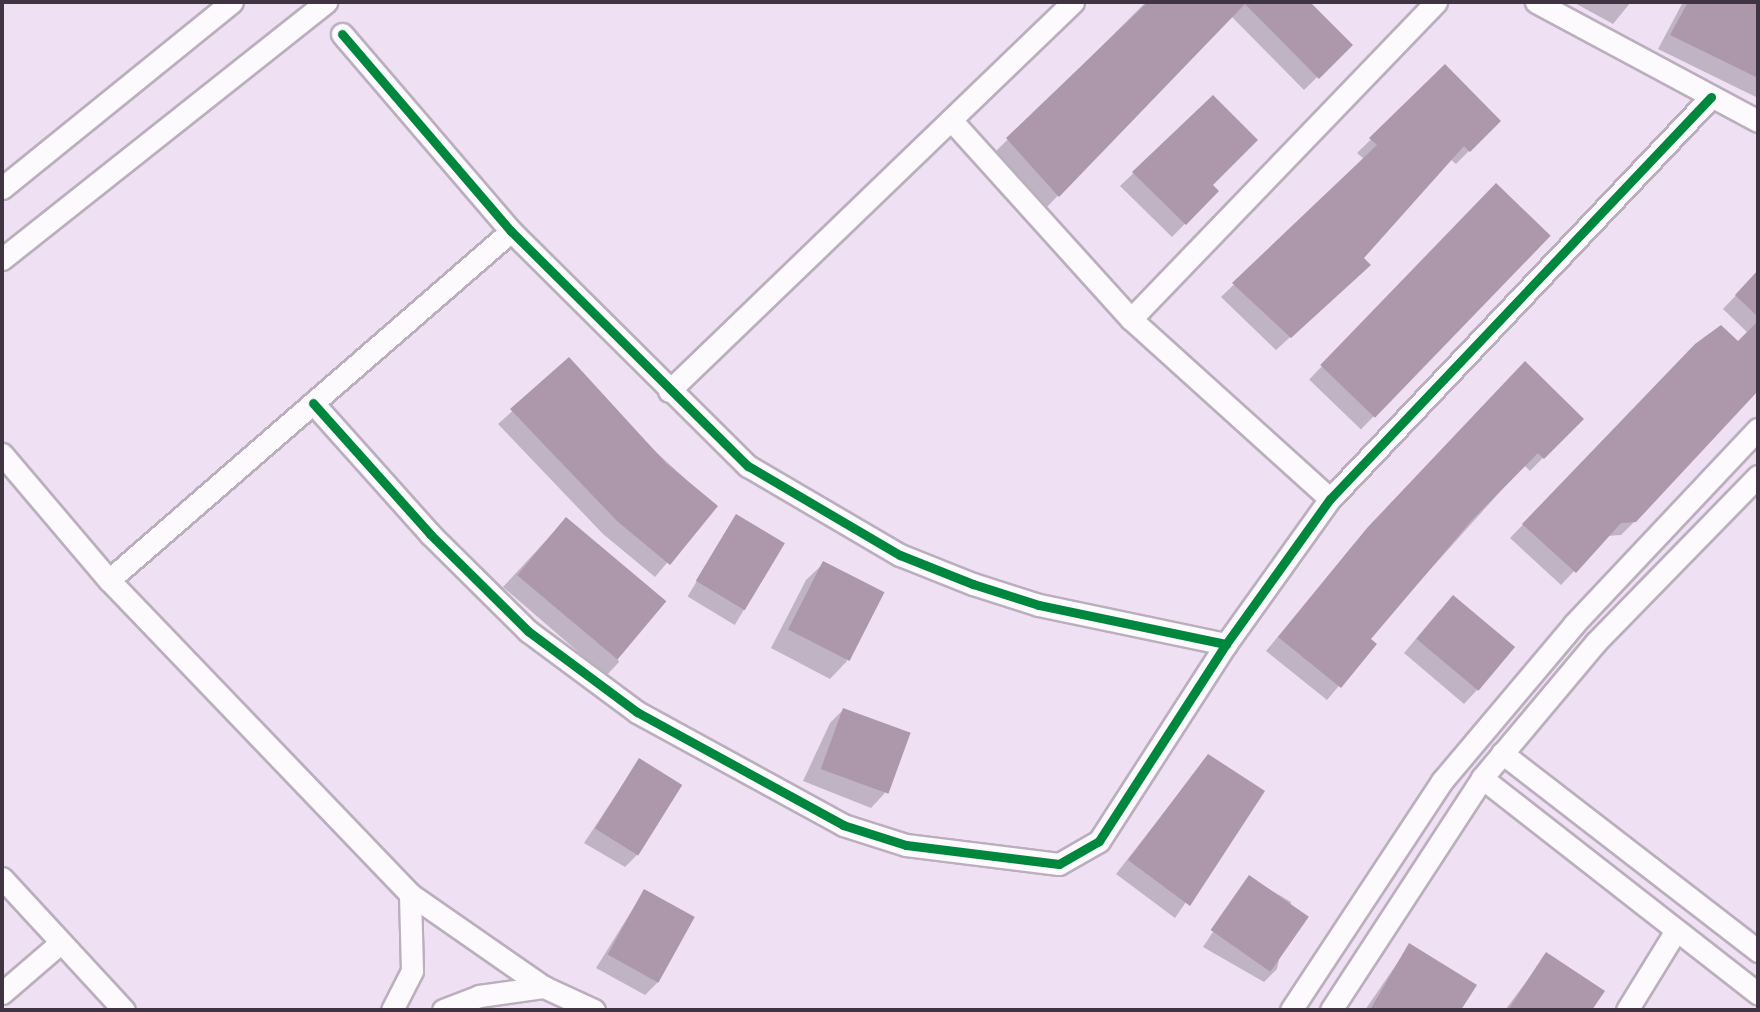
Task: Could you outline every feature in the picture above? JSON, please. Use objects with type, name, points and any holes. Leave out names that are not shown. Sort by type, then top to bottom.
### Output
[{"type":"street","points":[[2,188],[232,2]]},
{"type":"street","points":[[2,259],[326,2]]},
{"type":"street","points":[[669,391],[1073,2]]},
{"type":"street","points":[[1131,318],[1437,2]]},
{"type":"street","points":[[1536,2],[1758,121]]},
{"type":"street","points":[[342,34],[511,231],[669,391],[748,466],[900,555],[1039,605],[1226,644]]},
{"type":"street","points":[[313,403],[430,534],[528,631],[637,712],[843,825],[906,845],[1042,865],[1077,860],[1099,841],[1226,644],[1330,499],[1711,97]]},
{"type":"street","points":[[952,121],[1131,318],[1330,499]]},
{"type":"street","points":[[109,580],[511,231]]},
{"type":"street","points":[[1291,1010],[1317,965],[1442,781],[1590,606],[1758,429]]},
{"type":"street","points":[[2,454],[109,580],[411,894],[544,987],[594,1010]]},
{"type":"street","points":[[1331,1010],[1482,778],[1596,642],[1758,476]]},
{"type":"street","points":[[1502,753],[1758,951]]},
{"type":"street","points":[[1482,778],[1675,932],[1758,994]]},
{"type":"street","points":[[2,878],[59,944],[124,1010]]},
{"type":"street","points":[[391,1010],[412,971],[411,894]]},
{"type":"street","points":[[1627,1010],[1675,932]]},
{"type":"street","points":[[2,993],[59,944]]},
{"type":"street","points":[[1317,965],[1347,982]]},
{"type":"street","points":[[443,1010],[479,996],[544,987]]},
{"type":"building","points":[[1148,2],[1310,2],[1353,45],[1319,79],[1245,4],[1059,197],[1006,138]]},
{"type":"building","points":[[1688,2],[1758,2],[1758,78],[1670,35]]},
{"type":"building","points":[[1445,64],[1501,121],[1470,152],[1464,146],[1364,258],[1371,265],[1291,338],[1232,283],[1377,145],[1369,138]]},
{"type":"building","points":[[1213,95],[1258,140],[1213,185],[1219,191],[1186,225],[1132,172]]},
{"type":"building","points":[[1496,183],[1551,236],[1375,418],[1320,365]]},
{"type":"building","points":[[1758,270],[1758,317],[1735,295]]},
{"type":"building","points":[[1758,321],[1758,391],[1636,522],[1621,523],[1576,573],[1522,524],[1695,344],[1721,325],[1738,341]]},
{"type":"building","points":[[569,357],[666,463],[718,506],[670,565],[617,521],[510,409]]},
{"type":"building","points":[[1525,361],[1584,419],[1544,459],[1538,453],[1472,520],[1371,639],[1377,644],[1341,688],[1278,637],[1367,528]]},
{"type":"building","points":[[736,514],[785,543],[745,610],[696,581]]},
{"type":"building","points":[[566,517],[666,601],[617,659],[517,575]]},
{"type":"building","points":[[823,561],[884,592],[850,661],[788,630]]},
{"type":"building","points":[[1453,595],[1515,647],[1478,691],[1416,639]]},
{"type":"building","points":[[843,708],[911,733],[888,794],[821,769]]},
{"type":"building","points":[[1208,754],[1265,791],[1190,906],[1128,860]]},
{"type":"building","points":[[639,758],[682,785],[638,855],[595,828]]},
{"type":"building","points":[[1249,875],[1309,917],[1270,972],[1211,930]]},
{"type":"building","points":[[644,889],[695,917],[658,983],[608,955]]},
{"type":"building","points":[[1409,943],[1477,985],[1461,1010],[1370,1010]]},
{"type":"building","points":[[1546,952],[1605,991],[1592,1010],[1508,1010]]},
{"type":"cycle path","points":[[342,34],[511,231],[748,466],[900,555],[973,584],[1039,605],[1226,644]]},
{"type":"cycle path","points":[[313,403],[430,534],[528,631],[637,712],[843,825],[906,845],[1059,864],[1099,841],[1226,644],[1330,499],[1711,97]]}]
